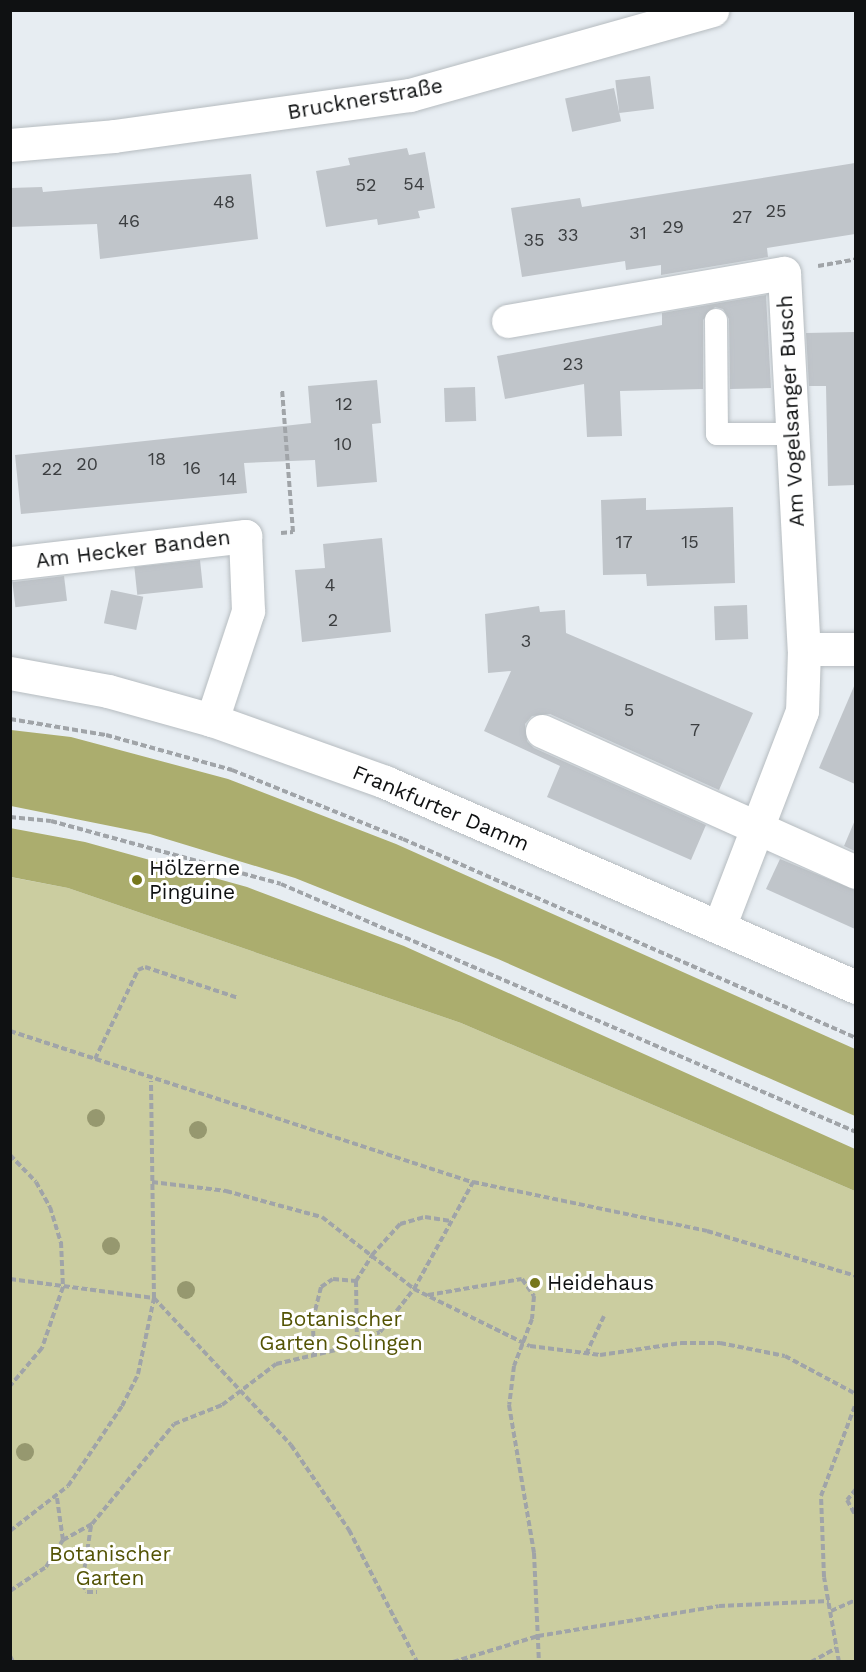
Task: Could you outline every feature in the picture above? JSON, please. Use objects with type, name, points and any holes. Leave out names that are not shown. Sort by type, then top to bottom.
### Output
[{"type":"street","name":"Brucknerstraße","points":[[10,145],[114,136],[410,95],[712,10]]},
{"type":"street","name":"Am Vogelsanger Busch","points":[[508,321],[783,273],[804,649],[802,711],[719,927]]},
{"type":"street","name":"Am Hecker Banden","points":[[12,563],[245,536],[248,611],[212,720]]},
{"type":"street","points":[[804,649],[855,649]]},
{"type":"street","name":"Frankfurter Damm","points":[[10,673],[108,691],[212,720],[385,782],[855,987]]},
{"type":"street","points":[[542,731],[855,872]]},
{"type":"lane","points":[[716,320],[717,434],[793,434]]},
{"type":"path","points":[[245,536],[293,532],[282,390]]},
{"type":"path","points":[[10,719],[106,735],[232,770],[402,839],[855,1038]]},
{"type":"path","points":[[10,817],[51,822],[281,884],[855,1132]]},
{"type":"path","points":[[95,1059],[138,970],[145,967],[238,998]]},
{"type":"path","points":[[10,1031],[95,1059],[151,1081],[473,1182],[707,1231],[855,1276]]},
{"type":"path","points":[[10,1531],[57,1498],[122,1406],[147,1344],[154,1298],[151,1081]]},
{"type":"path","points":[[10,1155],[36,1182],[50,1208],[61,1242],[63,1287],[42,1348],[10,1386]]},
{"type":"path","points":[[152,1182],[226,1191],[314,1214],[333,1222],[414,1289],[520,1343],[586,1354],[720,1343],[785,1356],[855,1394]]},
{"type":"path","points":[[10,1591],[46,1567],[63,1540],[91,1525],[174,1424],[222,1405],[276,1364],[357,1344],[393,1321],[414,1289],[473,1182]]},
{"type":"path","points":[[357,1344],[356,1281],[372,1255],[411,1220],[452,1221]]},
{"type":"path","points":[[10,1279],[154,1298],[242,1389],[291,1445],[349,1530],[417,1662]]},
{"type":"path","points":[[314,1355],[317,1292],[333,1279],[356,1281]]},
{"type":"path","points":[[427,1296],[522,1279],[534,1296],[532,1319],[520,1343],[510,1384],[510,1426],[534,1553],[539,1662]]},
{"type":"path","points":[[586,1354],[604,1316]]},
{"type":"path","points":[[839,1662],[820,1527],[821,1496],[855,1403]]},
{"type":"path","points":[[855,1489],[848,1503],[855,1516]]},
{"type":"path","points":[[57,1498],[63,1540]]},
{"type":"path","points":[[91,1525],[82,1584],[87,1592],[97,1592]]},
{"type":"path","points":[[831,1611],[855,1599]]},
{"type":"path","points":[[453,1662],[538,1636],[719,1606],[829,1601]]},
{"type":"path","points":[[811,1662],[836,1648]]},
{"type":"path","points":[[10,1656],[13,1662]]},
{"type":"green space","points":[[11,730],[71,737],[228,779],[396,844],[855,1049],[855,1116],[498,959],[295,878],[150,834],[11,806]]},
{"type":"green space","points":[[10,828],[85,842],[247,887],[404,946],[855,1149],[855,1191],[461,1023],[68,888],[11,877]]},
{"type":"green space","name":"Botanischer Garten Solingen","points":[[10,877],[68,888],[461,1023],[855,1191],[855,1661],[11,1661]]},
{"type":"building","points":[[650,76],[654,109],[619,113],[615,80]]},
{"type":"building","points":[[614,88],[621,121],[572,132],[565,98]]},
{"type":"building","points":[[407,148],[409,155],[425,152],[435,208],[418,211],[420,218],[378,225],[377,219],[326,227],[316,171],[350,165],[348,158]]},
{"type":"building","points":[[855,163],[855,234],[767,248],[768,257],[661,275],[661,265],[626,270],[625,261],[522,277],[511,208],[580,198],[582,207]]},
{"type":"building","points":[[251,174],[258,239],[100,259],[97,224],[10,227],[10,188],[42,187],[43,192]]},
{"type":"building","points":[[766,295],[771,388],[730,389],[729,319],[723,309],[715,307],[703,320],[703,389],[620,391],[622,436],[587,437],[584,384],[505,399],[497,356],[662,325],[662,313]]},
{"type":"building","points":[[855,332],[855,485],[828,486],[826,386],[809,386],[806,333]]},
{"type":"building","points":[[377,380],[381,423],[372,424],[377,482],[317,487],[315,460],[244,463],[247,493],[21,514],[15,455],[311,423],[308,386]]},
{"type":"building","points":[[475,387],[476,421],[445,422],[444,388]]},
{"type":"building","points":[[646,498],[646,510],[733,507],[735,583],[647,586],[646,574],[603,575],[601,500]]},
{"type":"building","points":[[382,538],[391,632],[302,642],[295,570],[325,568],[323,544]]},
{"type":"building","points":[[200,560],[203,588],[137,595],[134,567]]},
{"type":"building","points":[[64,576],[67,601],[15,607],[12,582]]},
{"type":"building","points":[[111,590],[143,597],[136,630],[104,623]]},
{"type":"building","points":[[747,605],[748,639],[715,640],[714,606]]},
{"type":"building","points":[[539,606],[540,612],[565,610],[566,633],[753,713],[719,790],[550,714],[532,716],[525,724],[527,741],[534,748],[706,825],[691,860],[547,797],[560,766],[484,731],[511,671],[488,673],[485,614]]},
{"type":"building","points":[[855,684],[855,784],[819,768]]},
{"type":"building","points":[[855,820],[855,851],[844,846]]},
{"type":"building","points":[[780,859],[855,890],[855,929],[766,889]]},
{"type":"place","name":"Hölzerne Pinguine","points":[[137,880]]},
{"type":"place","name":"Heidehaus","points":[[535,1283]]},
{"type":"park label","name":"Botanischer Garten","points":[[110,1566]]}]
